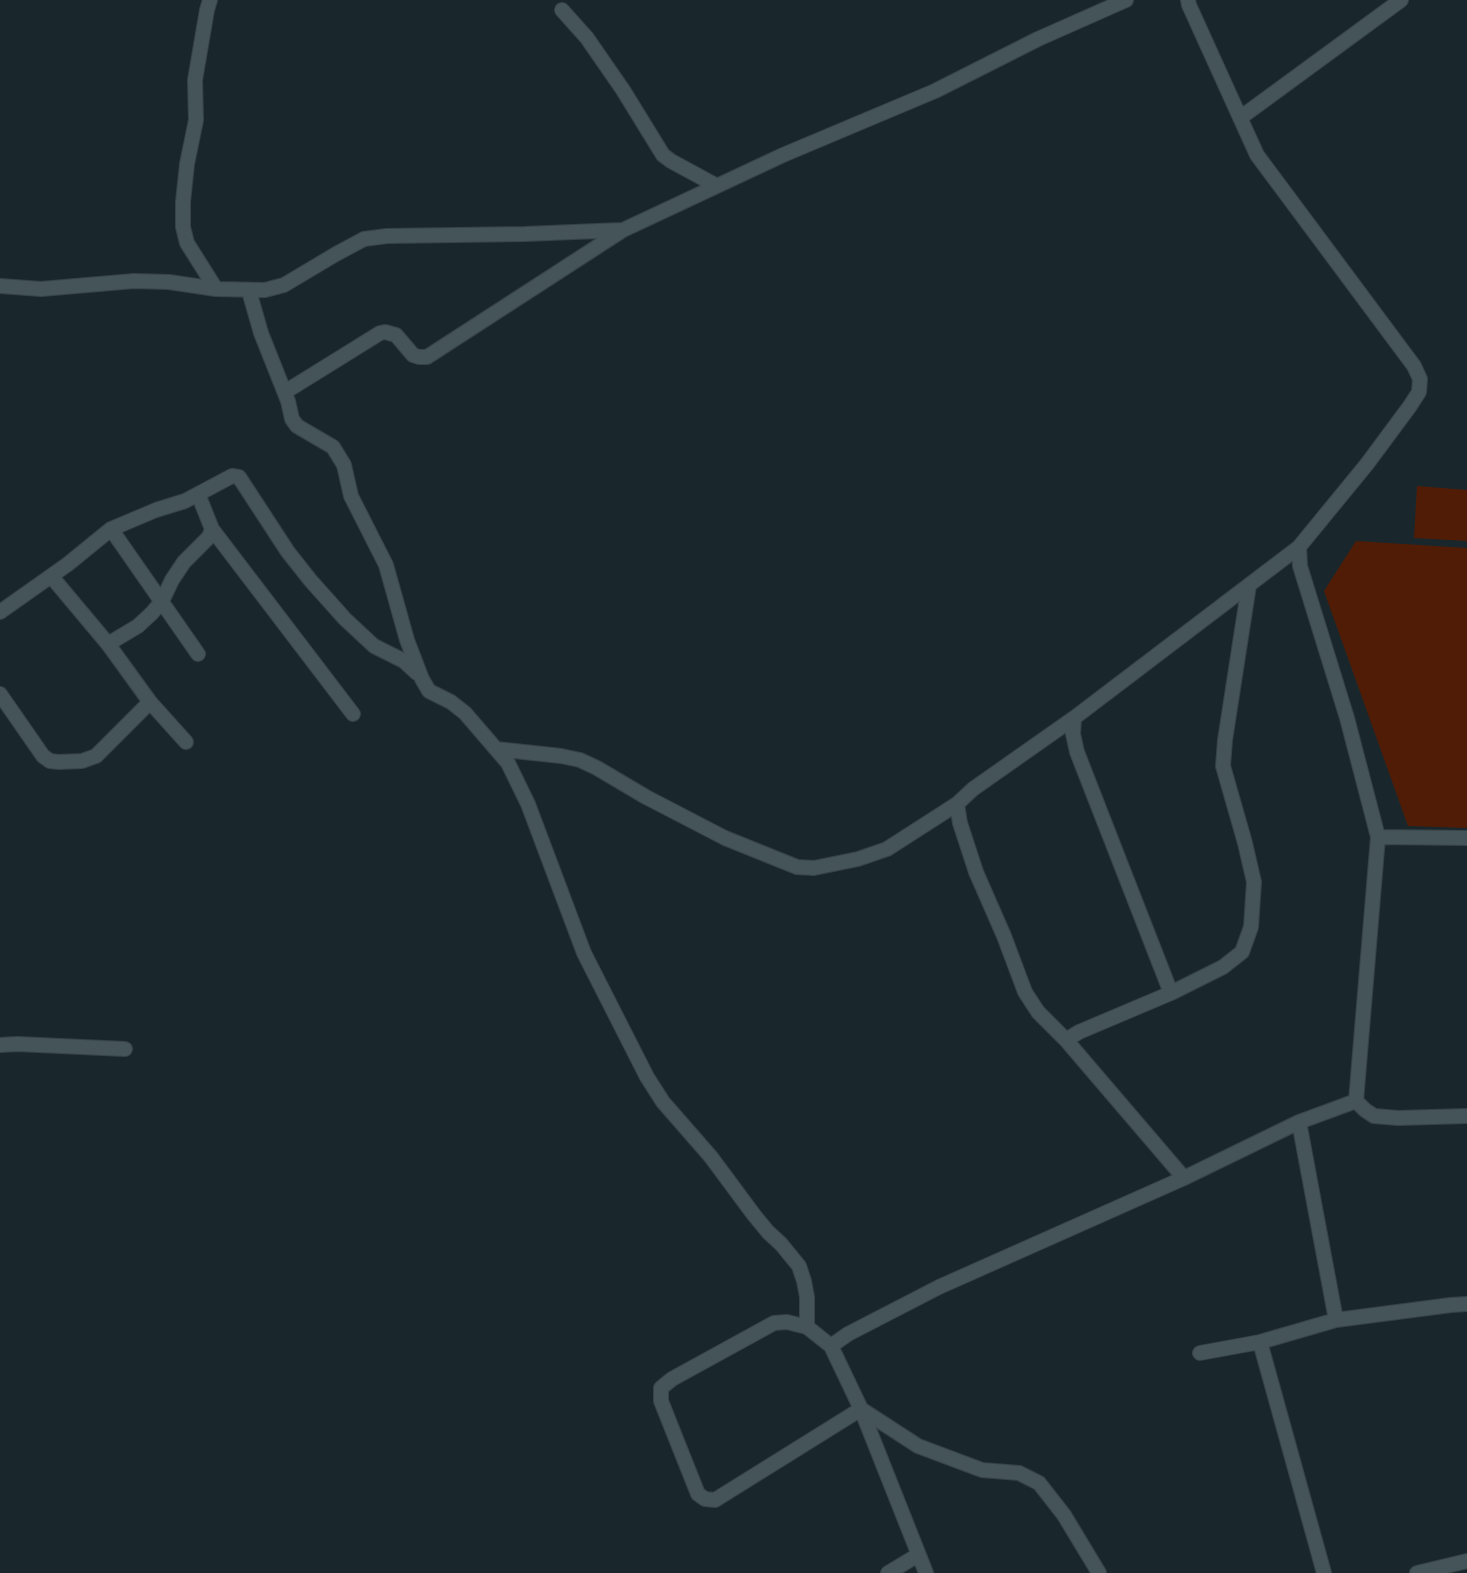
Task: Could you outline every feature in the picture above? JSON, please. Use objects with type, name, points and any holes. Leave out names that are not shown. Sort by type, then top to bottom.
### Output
[{"type":"street","points":[[210,0],[206,10],[195,80],[196,120],[187,164],[183,202],[183,227],[186,243],[216,289]]},
{"type":"street","points":[[285,392],[380,333],[385,332],[396,335],[413,355],[427,357],[623,230],[783,155],[935,91],[1106,3],[1126,0]]},
{"type":"street","points":[[496,750],[561,756],[580,760],[725,838],[797,867],[814,868],[858,858],[887,849],[957,804],[973,789],[1074,718],[1299,547],[1367,464],[1410,406],[1419,392],[1420,379],[1414,366],[1257,154],[1188,0]]},
{"type":"street","points":[[1240,118],[1401,0]]},
{"type":"street","points":[[562,10],[587,38],[613,75],[663,154],[671,161],[717,186]]},
{"type":"street","points":[[0,286],[41,289],[134,281],[168,282],[216,289],[265,290],[284,286],[364,239],[386,236],[525,234],[623,230]]},
{"type":"street","points":[[249,291],[260,334],[285,392],[292,419],[297,426],[332,447],[344,465],[351,496],[386,565],[405,632],[422,679],[429,691],[451,702],[465,712],[508,763],[520,786],[549,857],[584,953],[647,1076],[663,1102],[712,1156],[725,1178],[754,1215],[799,1266],[807,1297],[807,1327]]},
{"type":"street","points":[[0,612],[51,576],[111,529],[156,510],[185,501],[232,476],[240,477],[288,552],[340,613],[374,646],[404,661],[422,679]]},
{"type":"street","points":[[198,494],[212,529],[353,714]]},
{"type":"street","points":[[111,529],[198,654]]},
{"type":"street","points":[[108,644],[138,626],[152,613],[162,601],[172,580],[184,562],[209,537],[212,529]]},
{"type":"street","points":[[1299,547],[1300,566],[1347,718],[1378,837],[1356,1101],[1374,1116],[1398,1118],[1467,1116]]},
{"type":"street","points":[[51,576],[108,644],[150,702],[186,742]]},
{"type":"street","points":[[1066,1040],[1080,1032],[1171,993],[1223,967],[1242,952],[1251,927],[1254,882],[1223,766],[1225,740],[1249,585]]},
{"type":"street","points":[[0,694],[43,756],[50,761],[59,762],[82,761],[96,756],[150,702]]},
{"type":"street","points":[[1074,718],[1073,734],[1078,752],[1171,993]]},
{"type":"street","points":[[957,804],[960,823],[976,872],[1026,992],[1038,1012],[1066,1040],[1184,1178]]},
{"type":"street","points":[[1378,837],[1467,838]]},
{"type":"street","points":[[0,1045],[17,1044],[125,1049]]},
{"type":"street","points":[[831,1346],[848,1334],[939,1288],[1184,1178],[1299,1122],[1356,1101]]},
{"type":"street","points":[[1299,1122],[1336,1320]]},
{"type":"street","points":[[1200,1353],[1260,1342],[1336,1320],[1467,1304]]},
{"type":"street","points":[[862,1409],[715,1500],[705,1499],[698,1494],[660,1401],[661,1388],[672,1379],[774,1322],[788,1322],[807,1327],[831,1346],[862,1409],[926,1573]]},
{"type":"street","points":[[1260,1342],[1324,1573]]},
{"type":"street","points":[[862,1409],[918,1446],[982,1470],[1019,1473],[1039,1483],[1064,1515],[1098,1573]]},
{"type":"street","points":[[888,1573],[918,1555]]},
{"type":"street","points":[[1417,1573],[1467,1561]]},
{"type":"shaded area","points":[[1417,486],[1467,490],[1467,541],[1414,538]]},
{"type":"shaded area","points":[[1356,541],[1467,548],[1467,828],[1408,826],[1324,591]]}]
